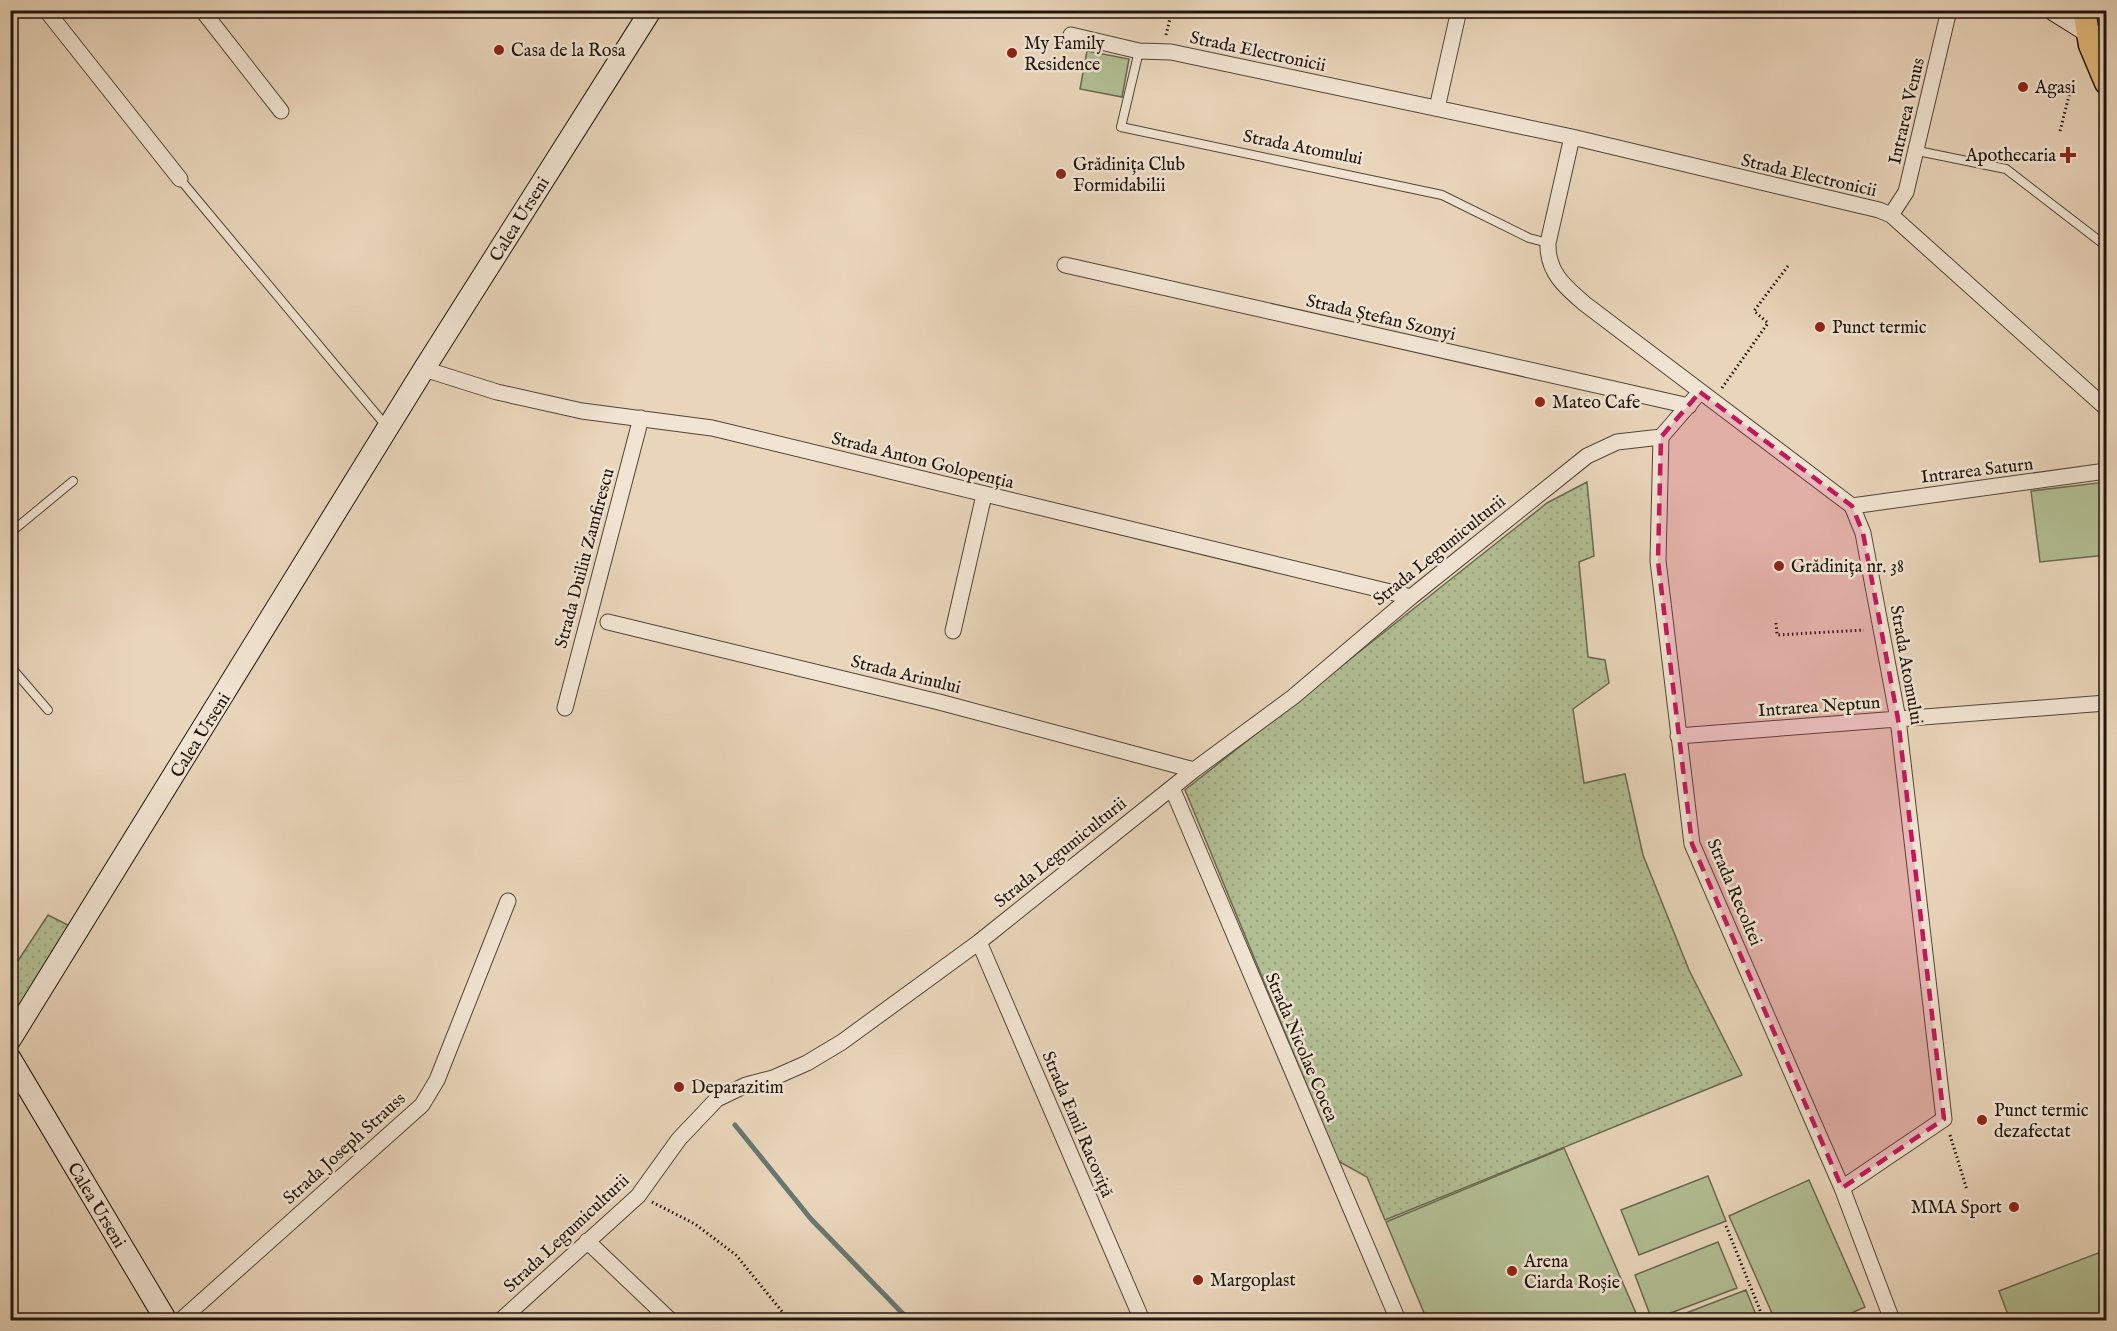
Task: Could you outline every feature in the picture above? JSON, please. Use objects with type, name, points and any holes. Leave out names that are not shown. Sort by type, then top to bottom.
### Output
[{"type":"main road","points":[[2085,20],[2106,83]]},
{"type":"street","points":[[45,10],[182,182]]},
{"type":"street","points":[[202,10],[281,111]]},
{"type":"street","name":"Calea Urseni","points":[[10,1040],[424,369],[651,10]]},
{"type":"street","points":[[1437,108],[1459,10]]},
{"type":"street","name":"Intrarea Venus","points":[[1891,215],[1906,192],[1918,151],[1948,10]]},
{"type":"street","points":[[2054,10],[2085,20]]},
{"type":"street","name":"Strada Electronicii","points":[[1071,35],[1139,51],[1162,52],[1572,137],[1880,210],[1891,215],[2106,408]]},
{"type":"street","points":[[1572,137],[1548,243],[1548,257],[1554,273],[1566,288],[1706,397],[1852,506]]},
{"type":"street","name":"Strada Ștefan Szonyi","points":[[1065,266],[1689,406]]},
{"type":"street","name":"Strada Anton Golopenția","points":[[424,369],[518,397],[582,411],[712,428],[1411,597]]},
{"type":"street","points":[[1661,437],[1689,406],[1706,397]]},
{"type":"street","name":"Strada Duiliu Zamfirescu","points":[[565,708],[641,418]]},
{"type":"street","name":"Strada Legumiculturii","points":[[501,1320],[638,1196],[664,1163],[679,1139],[717,1099],[746,1085],[773,1078],[807,1063],[842,1042],[979,942],[1194,770],[1293,697],[1411,597],[1587,456],[1617,442],[1661,437]]},
{"type":"street","name":"Strada Recoltei","points":[[1661,437],[1659,561],[1692,844],[1842,1188],[1892,1320]]},
{"type":"street","name":"Intrarea Saturn","points":[[1852,506],[2106,471]]},
{"type":"street","points":[[953,631],[984,495]]},
{"type":"street","name":"Strada Atomului","points":[[1852,506],[1863,533],[1898,719],[1944,1119]]},
{"type":"street","name":"Strada Arinului","points":[[608,622],[939,702],[1194,770]]},
{"type":"street","name":"Intrarea Neptun","points":[[1678,736],[2106,703]]},
{"type":"street","name":"Strada Nicolae Cocea","points":[[1172,788],[1398,1320]]},
{"type":"street","name":"Strada Joseph Strauss","points":[[181,1320],[422,1105],[437,1080],[508,901]]},
{"type":"street","name":"Strada Emil Racoviță","points":[[979,942],[1142,1320]]},
{"type":"street","name":"Calea Urseni","points":[[10,1058],[166,1320]]},
{"type":"street","points":[[1842,1188],[1944,1119]]},
{"type":"street","points":[[587,1241],[670,1320]]},
{"type":"lane","name":"Strada Atomului","points":[[1139,51],[1121,128],[1442,195],[1529,238],[1548,243]]},
{"type":"lane","points":[[1918,151],[2006,169],[2106,246]]},
{"type":"lane","points":[[182,182],[388,428]]},
{"type":"lane","points":[[10,533],[73,481]]},
{"type":"lane","points":[[10,666],[48,710]]},
{"type":"path","points":[[1162,52],[1172,10]]},
{"type":"path","points":[[2060,131],[2070,92]]},
{"type":"path","points":[[1706,397],[1768,323],[1754,311],[1788,266]]},
{"type":"path","points":[[1776,623],[1777,636],[1871,630]]},
{"type":"path","points":[[1944,1119],[1967,1190]]},
{"type":"path","points":[[638,1196],[694,1224],[735,1255],[789,1320]]},
{"type":"path","points":[[1726,1226],[1764,1320]]},
{"type":"highlighted area","points":[[1700,392],[1852,506],[1863,533],[1898,719],[1944,1119],[1842,1188],[1692,844],[1658,561],[1661,437]]},
{"type":"green space","points":[[1087,51],[1129,59],[1122,97],[1080,89]]},
{"type":"green space","points":[[1587,482],[1594,556],[1579,562],[1588,657],[1605,660],[1609,683],[1573,709],[1584,783],[1625,774],[1643,855],[1689,970],[1742,1075],[1385,1220],[1367,1177],[1338,1161],[1185,790],[1547,503]]},
{"type":"green space","points":[[2106,482],[2106,555],[2040,562],[2031,491]]},
{"type":"green space","points":[[48,915],[72,927],[11,1025],[10,973]]},
{"type":"green space","name":"Arena Ciarda Roșie","points":[[1564,1148],[1639,1320],[1427,1320],[1386,1222]]},
{"type":"green space","points":[[1708,1176],[1726,1221],[1639,1255],[1621,1210]]},
{"type":"green space","points":[[1809,1180],[1865,1307],[1836,1320],[1775,1320],[1729,1216]]},
{"type":"green space","points":[[1718,1242],[1737,1288],[1652,1320],[1635,1275]]},
{"type":"green space","points":[[2106,1250],[2106,1320],[2010,1320],[1999,1291]]},
{"type":"green space","points":[[1746,1290],[1758,1320],[1668,1320]]},
{"type":"waterway","points":[[735,1125],[811,1219],[909,1320]]},
{"type":"place","name":"Casa de la Rosa","points":[[499,50]]},
{"type":"place","name":"My Family Residence","points":[[1012,53]]},
{"type":"place","name":"Agasi","points":[[2023,87]]},
{"type":"place","name":"Apothecaria","points":[[2068,155]]},
{"type":"place","name":"Grădinița Club Formidabilii","points":[[1061,174]]},
{"type":"place","name":"Punct termic","points":[[1820,327]]},
{"type":"place","name":"Mateo Cafe","points":[[1540,402]]},
{"type":"place","name":"Grădinița nr. 38","points":[[1779,566]]},
{"type":"place","name":"Deparazitim","points":[[679,1087]]},
{"type":"place","name":"Punct termic dezafectat","points":[[1982,1120]]},
{"type":"place","name":"MMA Sport","points":[[2014,1207]]},
{"type":"place","name":"Arena Ciarda Roșie","points":[[1512,1271]]},
{"type":"place","name":"Margoplast","points":[[1198,1280]]}]
